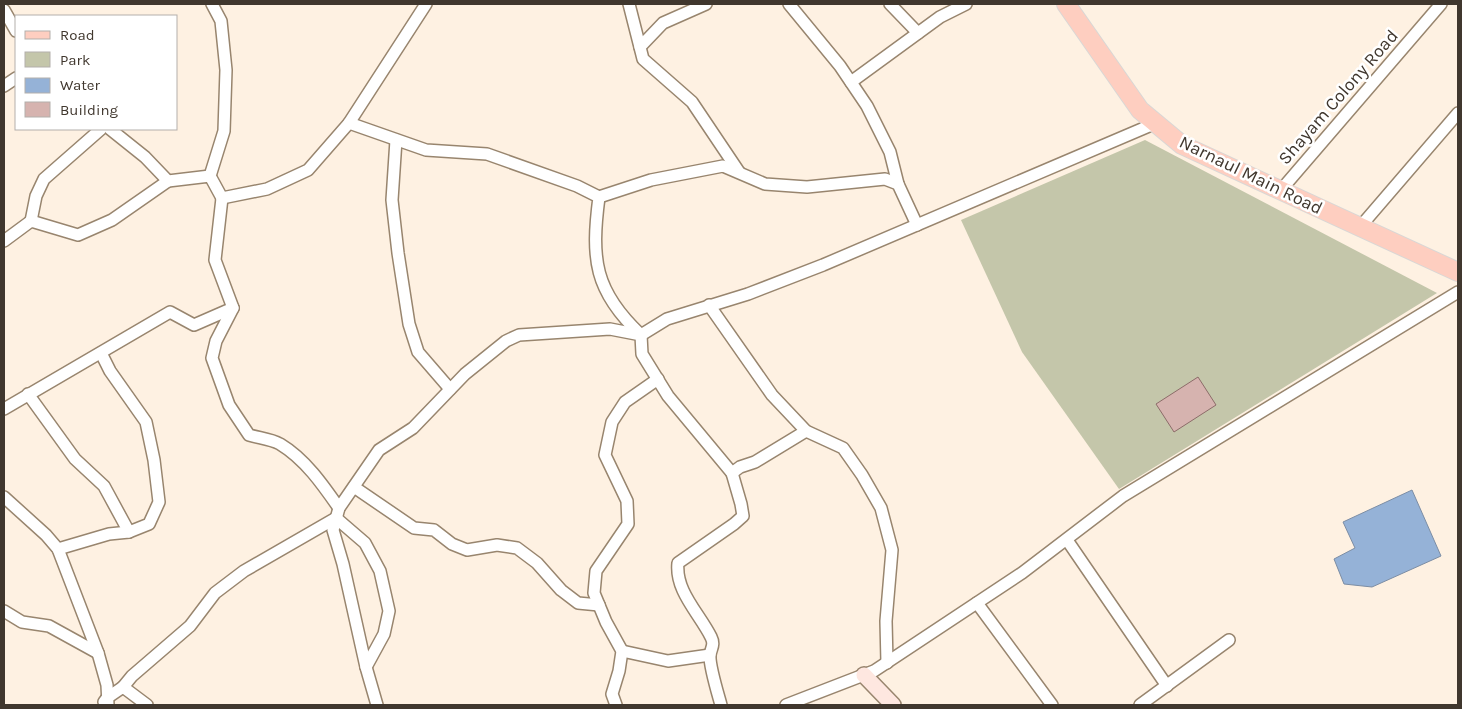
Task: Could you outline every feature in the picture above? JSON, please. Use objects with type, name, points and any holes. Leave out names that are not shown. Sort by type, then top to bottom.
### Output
[{"type":"main road","name":"Narnaul Main Road","points":[[1066,4],[1140,110],[1182,145],[1458,272]]},
{"type":"street","points":[[212,4],[221,21],[226,70],[224,131],[210,176],[222,198],[215,260],[233,308],[216,341],[212,358],[229,406],[249,435],[278,443],[322,482],[338,513],[365,543],[380,572],[389,611],[384,634],[366,667]]},
{"type":"street","points":[[222,198],[267,189],[308,170],[349,123],[426,4]]},
{"type":"street","points":[[629,4],[643,59],[692,102],[739,172]]},
{"type":"street","points":[[640,47],[663,23],[706,4]]},
{"type":"street","points":[[789,4],[840,66],[867,106],[890,152],[898,184],[917,224]]},
{"type":"street","points":[[890,4],[918,33]]},
{"type":"street","points":[[851,82],[940,17],[966,4]]},
{"type":"street","name":"Shayam Colony Road","points":[[1281,190],[1441,4]]},
{"type":"street","points":[[4,10],[15,29]]},
{"type":"street","points":[[4,86],[15,79]]},
{"type":"street","points":[[1360,227],[1458,113]]},
{"type":"street","points":[[349,123],[426,150],[487,154],[577,186],[599,197],[651,180],[723,166],[765,184],[807,187],[885,179],[898,184]]},
{"type":"street","points":[[377,705],[333,530],[338,513],[379,450],[413,428],[465,374],[506,341],[519,334],[610,328],[641,335],[668,319],[786,280],[1156,123]]},
{"type":"street","points":[[4,241],[30,221],[36,196],[44,179],[100,130]]},
{"type":"street","points":[[111,130],[145,157],[168,181]]},
{"type":"street","points":[[396,140],[392,200],[409,324],[418,352],[450,389]]},
{"type":"street","points":[[30,221],[78,235],[112,220],[168,181],[210,176]]},
{"type":"street","points":[[599,197],[595,228],[596,265],[605,291],[623,318],[641,335],[642,354],[668,396],[732,473],[741,504],[742,516],[734,524],[678,563],[677,574],[692,609],[712,638],[714,647],[710,655],[721,705]]},
{"type":"street","points":[[786,705],[874,671],[1022,573],[1122,496],[1458,292]]},
{"type":"street","points":[[709,305],[772,395],[806,432],[844,448],[881,508],[892,550],[886,621],[887,662]]},
{"type":"street","points":[[4,409],[170,312],[194,325],[233,308]]},
{"type":"street","points":[[58,549],[109,534],[130,532],[149,524],[159,502],[154,460],[146,422],[110,371],[101,353]]},
{"type":"street","points":[[616,705],[612,694],[622,651],[594,593],[596,571],[628,524],[627,501],[605,455],[612,422],[625,402],[658,380]]},
{"type":"street","points":[[28,394],[75,458],[104,486],[130,532]]},
{"type":"street","points":[[732,473],[755,462],[806,432]]},
{"type":"street","points":[[354,487],[414,528],[434,530],[452,544],[467,550],[497,545],[516,548],[537,563],[561,590],[578,603],[599,605]]},
{"type":"street","points":[[4,497],[46,534],[58,549],[98,653],[107,685],[105,703]]},
{"type":"street","points":[[105,703],[132,676],[190,626],[215,593],[244,571],[338,513]]},
{"type":"street","points":[[1066,540],[1167,686]]},
{"type":"street","points":[[977,603],[1052,705]]},
{"type":"street","points":[[4,611],[22,622],[48,626],[98,653]]},
{"type":"street","points":[[1140,705],[1229,640]]},
{"type":"street","points":[[622,651],[668,661],[710,655]]},
{"type":"street","points":[[864,675],[893,705]]},
{"type":"street","points":[[123,687],[147,705]]},
{"type":"green space","points":[[1145,140],[1437,293],[1119,489],[1022,352],[961,220]]},
{"type":"water","points":[[1412,490],[1441,556],[1372,587],[1344,584],[1334,559],[1355,548],[1343,522]]},
{"type":"building","points":[[1198,377],[1216,405],[1174,432],[1156,404]]}]
